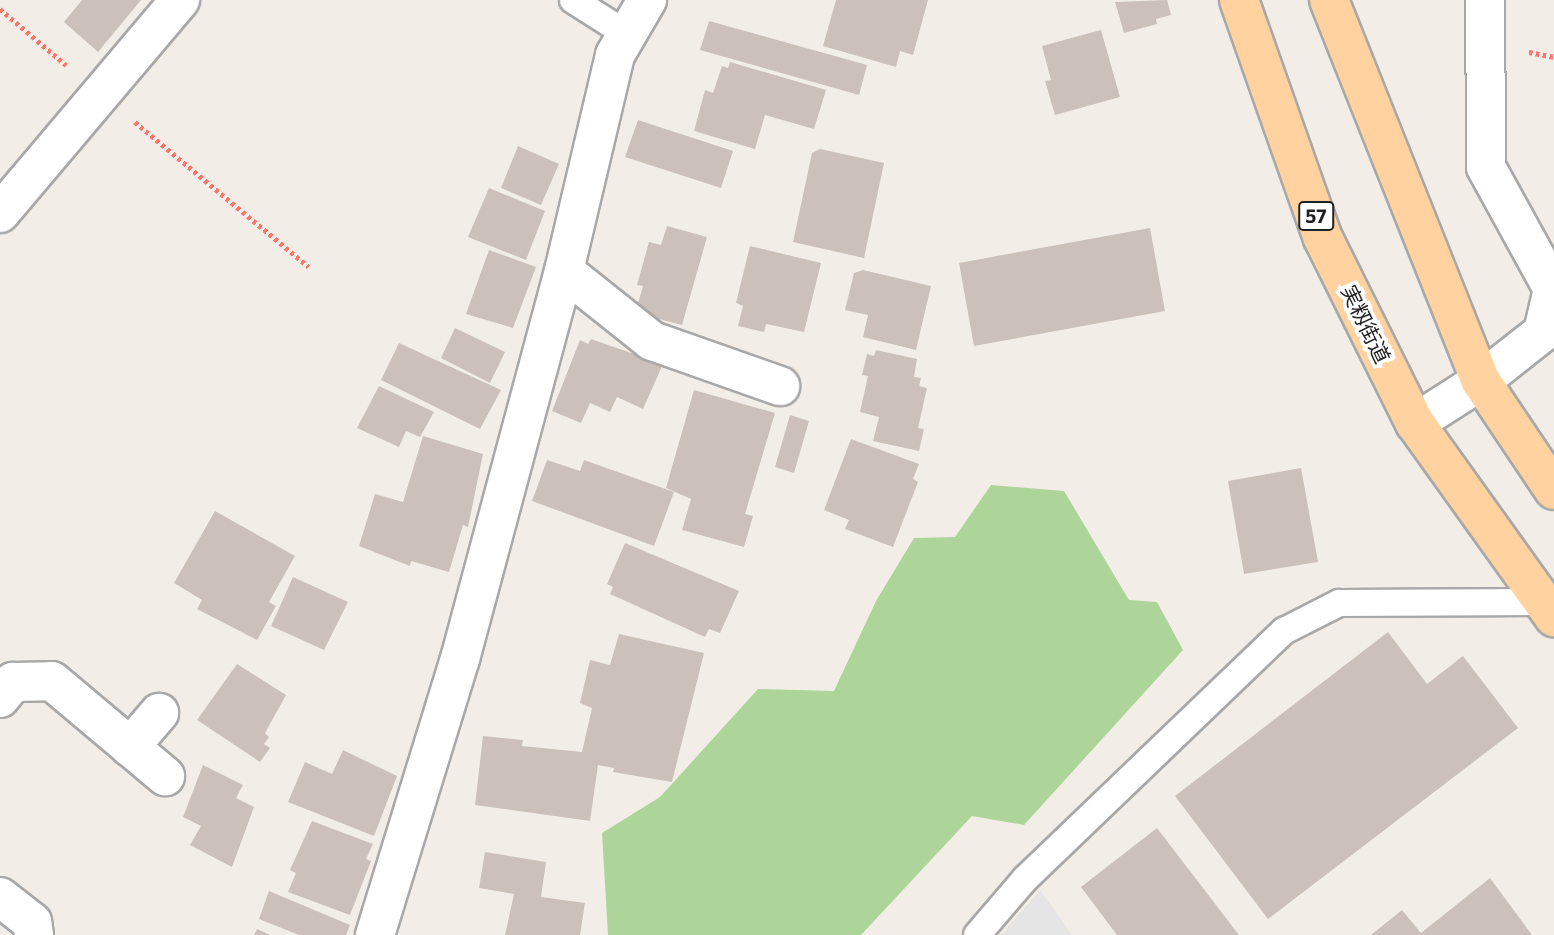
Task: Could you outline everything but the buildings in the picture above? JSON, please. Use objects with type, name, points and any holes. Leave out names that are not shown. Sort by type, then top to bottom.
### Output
[{"type":"main road","name":"実籾街道","points":[[1239,0],[1323,238],[1415,423],[1547,610]]},
{"type":"main road","points":[[1329,0],[1481,381],[1554,490]]},
{"type":"street","points":[[0,213],[180,0]]},
{"type":"street","points":[[374,935],[460,659],[564,271],[615,55],[625,33],[647,0]]},
{"type":"street","points":[[1415,423],[1481,381],[1544,332],[1553,289],[1486,167],[1485,0]]},
{"type":"street","points":[[564,271],[652,341],[780,386]]},
{"type":"street","points":[[0,698],[13,682],[52,681],[164,776]]},
{"type":"street","points":[[130,747],[159,713]]},
{"type":"street","points":[[0,897],[32,922],[34,935]]},
{"type":"lane","points":[[573,0],[625,33]]},
{"type":"lane","points":[[977,935],[1025,879],[1284,631],[1339,603],[1547,610]]},
{"type":"path","points":[[0,9],[309,267]]},
{"type":"green space","points":[[991,485],[1064,491],[1129,600],[1157,602],[1183,650],[1024,825],[972,816],[861,935],[608,935],[602,833],[660,797],[758,689],[834,691],[876,601],[914,538],[955,537]]},
{"type":"shaded area","points":[[1040,890],[1072,935],[1001,935]]}]
